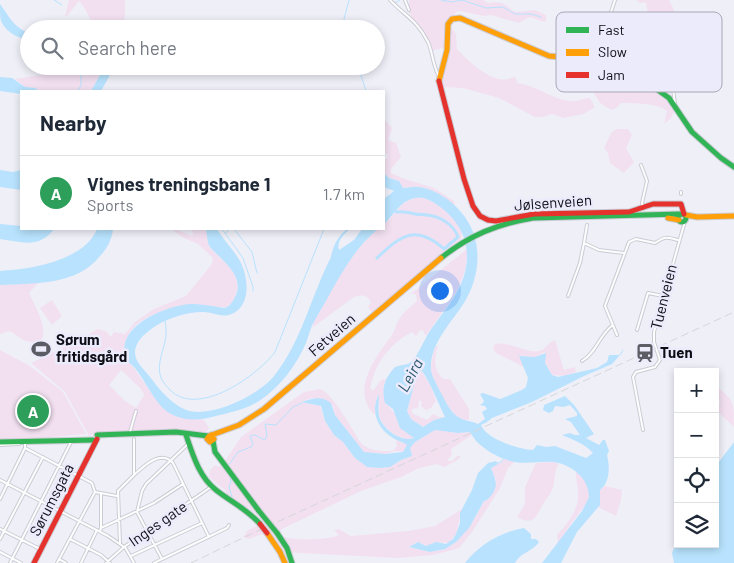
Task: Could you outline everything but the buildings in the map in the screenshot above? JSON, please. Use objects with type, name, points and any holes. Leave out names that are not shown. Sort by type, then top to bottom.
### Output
[{"type":"main road","points":[[439,77],[447,50],[448,26],[450,20],[457,17],[550,56],[556,57]]},
{"type":"main road","name":"Jølsenveien","points":[[439,77],[464,179],[474,209],[481,217],[489,221],[496,221],[534,214],[629,212],[656,203],[680,204],[682,207],[682,217]]},
{"type":"main road","points":[[660,92],[669,98],[692,132],[734,167]]},
{"type":"main road","points":[[682,217],[734,218]]},
{"type":"main road","name":"Fetveien","points":[[0,444],[68,441],[129,434],[176,432],[210,439],[248,423],[270,408],[440,262],[462,244],[478,235],[505,226],[540,220],[682,217]]},
{"type":"main road","points":[[191,450],[190,440],[194,435],[227,431]]},
{"type":"main road","points":[[218,456],[215,448],[216,441],[227,431]]},
{"type":"main road","points":[[186,435],[196,463],[212,487],[246,509],[260,524],[280,552],[285,563]]},
{"type":"main road","name":"Fetveien","points":[[96,437],[194,435]]},
{"type":"main road","name":"Sørumsgata","points":[[34,563],[79,476],[96,437]]},
{"type":"main road","points":[[210,439],[218,456],[287,548],[292,563]]},
{"type":"main road","points":[[210,439],[214,455],[238,483]]},
{"type":"street","name":"Jølsenveien","points":[[390,0],[412,19],[423,34],[430,47],[439,77]]},
{"type":"street","points":[[405,0],[409,10]]},
{"type":"street","points":[[611,12],[615,0]]},
{"type":"street","points":[[673,92],[675,108]]},
{"type":"street","points":[[641,165],[647,181],[642,202],[643,207]]},
{"type":"street","name":"Tuenveien","points":[[643,430],[633,377],[636,372],[653,368],[659,363],[660,356],[654,342],[654,332],[680,235],[682,217]]},
{"type":"street","points":[[568,296],[580,263],[587,225]]},
{"type":"street","points":[[617,335],[605,306],[628,243],[633,239],[652,243],[663,237],[678,240]]},
{"type":"street","points":[[584,243],[599,250],[624,253]]},
{"type":"street","points":[[637,330],[648,293],[663,296]]},
{"type":"street","points":[[582,361],[590,357],[605,331],[613,324]]},
{"type":"street","points":[[129,434],[136,411]]},
{"type":"street","points":[[134,439],[134,475]]},
{"type":"street","points":[[0,444],[68,441],[60,466],[10,563]]},
{"type":"street","points":[[0,499],[25,448],[25,444]]},
{"type":"street","points":[[162,559],[137,512],[144,487],[170,459],[187,445]]},
{"type":"street","points":[[25,448],[93,483],[95,492],[57,563]]},
{"type":"street","points":[[0,539],[43,457]]},
{"type":"street","points":[[120,543],[119,489],[150,460],[170,459]]},
{"type":"street","points":[[170,459],[209,537]]},
{"type":"street","points":[[0,480],[120,543],[125,547],[134,563]]},
{"type":"street","points":[[80,563],[101,528],[137,512],[183,484]]},
{"type":"street","name":"Inges gate","points":[[107,562],[125,547],[212,487]]},
{"type":"street","points":[[95,492],[118,496]]},
{"type":"street","points":[[101,494],[101,528]]},
{"type":"street","points":[[131,556],[202,523]]},
{"type":"street","points":[[154,563],[227,528],[229,525]]},
{"type":"street","points":[[0,529],[41,549]]},
{"type":"street","points":[[70,539],[88,548],[110,563]]},
{"type":"street","points":[[0,552],[21,563]]},
{"type":"street","points":[[59,559],[66,563]]},
{"type":"shaded area","points":[[69,0],[125,0],[124,20],[91,20],[79,1],[65,16]]},
{"type":"shaded area","points":[[409,0],[483,0],[488,3],[503,3],[515,12],[535,10],[546,15],[546,21],[544,22],[530,17],[519,23],[491,15],[484,16],[460,11],[456,12],[449,24],[456,34],[457,49],[483,72],[499,79],[516,78],[517,83],[531,86],[563,100],[573,101],[590,98],[594,108],[583,114],[564,118],[552,114],[535,117],[499,98],[463,88],[442,87],[440,84],[447,47],[431,51],[409,13]]},
{"type":"shaded area","points":[[636,0],[669,0],[674,12],[648,12],[646,2],[640,3]]},
{"type":"shaded area","points":[[40,75],[100,75],[92,90],[36,90],[35,88],[25,87],[15,79]]},
{"type":"shaded area","points":[[593,92],[659,92],[665,96],[675,109],[671,118],[664,124],[667,111],[657,106],[621,103],[611,110],[600,103]]},
{"type":"shaded area","points":[[385,120],[392,128],[388,140],[396,143],[401,157],[391,169],[391,173],[434,188],[454,201],[455,206],[429,190],[415,187],[403,188],[399,181],[389,178],[385,174],[385,158],[387,159],[388,154],[385,154]]},
{"type":"shaded area","points":[[616,129],[628,129],[632,135],[626,148],[634,162],[624,173],[610,163],[608,153],[604,148],[611,133]]},
{"type":"shaded area","points":[[421,197],[427,199],[450,213],[460,227],[462,234],[460,241],[372,312],[368,307],[371,303],[368,298],[362,295],[357,296],[312,328],[315,319],[350,259],[377,230],[385,230],[385,223],[404,203]]},
{"type":"shaded area","points":[[172,230],[193,236],[192,230],[206,230],[210,247],[235,275],[237,292],[232,302],[227,307],[188,305],[168,309],[147,318],[132,329],[128,336],[127,360],[150,392],[166,409],[188,419],[203,419],[209,428],[206,432],[178,436],[110,438],[95,433],[89,436],[65,392],[31,363],[85,337],[97,329],[106,331],[111,337],[114,332],[125,334],[135,322],[154,309],[186,296],[212,264],[213,258],[198,244]],"holes":[[[121,370],[141,389],[144,395],[136,408],[125,401],[109,385]]]},
{"type":"shaded area","points":[[467,249],[467,262],[460,285],[426,336],[420,330],[416,336],[412,332],[402,338],[384,355],[374,374],[370,388],[373,391],[381,380],[386,379],[384,385],[385,403],[393,411],[406,431],[414,437],[412,440],[408,440],[393,434],[382,422],[379,412],[378,394],[375,415],[368,405],[365,395],[365,384],[368,374],[400,318],[417,301],[416,294],[411,294]]},
{"type":"shaded area","points":[[38,283],[29,293],[42,322],[43,337],[38,341],[30,342],[9,331],[0,334],[0,285]]},
{"type":"shaded area","points":[[52,300],[62,316],[52,325],[40,308]]},
{"type":"shaded area","points":[[555,340],[564,370],[575,367],[576,372],[565,376],[552,375],[545,363],[545,352],[535,357],[519,356],[524,367],[496,353],[493,348],[495,344],[507,344],[529,351],[539,351]]},
{"type":"shaded area","points":[[436,346],[438,346],[435,360],[436,368],[440,376],[444,379],[450,379],[469,409],[469,420],[457,416],[442,397],[431,369],[432,357]]},
{"type":"shaded area","points":[[0,350],[30,366],[63,392],[86,434],[17,440],[0,439]]},
{"type":"shaded area","points":[[421,370],[431,387],[436,401],[431,408],[426,410],[421,406],[422,402],[419,400],[418,408],[412,409],[412,413],[427,420],[433,414],[445,417],[434,420],[423,427],[411,419],[407,411],[415,381]]},
{"type":"shaded area","points":[[320,389],[336,404],[361,443],[368,448],[393,451],[397,446],[396,440],[408,445],[403,452],[396,451],[385,454],[364,452],[335,415],[333,406],[312,398],[301,402],[320,406],[325,421],[334,435],[343,442],[355,458],[367,467],[390,467],[412,456],[410,448],[412,444],[435,430],[458,433],[469,432],[472,435],[451,449],[452,454],[447,461],[452,461],[458,455],[461,457],[456,461],[444,467],[437,464],[419,468],[401,477],[361,491],[277,533],[288,538],[306,539],[337,536],[339,535],[334,530],[339,529],[351,536],[409,531],[435,526],[462,509],[456,534],[449,543],[436,542],[427,546],[418,542],[409,547],[430,552],[445,549],[456,542],[473,521],[484,501],[487,500],[496,480],[491,467],[494,464],[501,463],[504,459],[514,462],[508,468],[499,490],[460,547],[433,555],[398,558],[282,552],[280,556],[275,550],[277,542],[262,534],[249,539],[243,537],[248,530],[267,522],[228,497],[225,490],[209,476],[210,470],[215,465],[218,467],[223,464],[241,437],[304,392]]},
{"type":"shaded area","points":[[719,389],[732,402],[734,427],[719,413]]},
{"type":"shaded area","points":[[554,462],[559,464],[553,487],[534,519],[527,521],[517,517],[525,504],[525,487],[536,463]]},
{"type":"shaded area","points":[[576,471],[588,485],[589,496],[587,502],[558,544],[557,535],[569,520],[577,504]]},
{"type":"shaded area","points":[[605,486],[622,490],[616,516],[598,507],[600,490]]},
{"type":"water","points":[[0,4],[20,28],[20,37],[9,32],[1,21]]},
{"type":"water","points":[[100,75],[110,75],[102,90],[92,90]]},
{"type":"water","points":[[0,77],[12,78],[25,87],[38,90],[20,90],[20,94],[0,91]]},
{"type":"water","points":[[0,170],[13,172],[20,170],[20,190],[0,187]]},
{"type":"water","name":"Leira","points":[[385,174],[389,178],[399,181],[403,188],[424,188],[436,192],[447,199],[468,222],[474,233],[478,258],[473,283],[462,306],[437,344],[431,361],[432,375],[448,406],[456,416],[478,424],[485,419],[482,412],[487,409],[485,406],[479,405],[484,401],[480,394],[483,393],[500,399],[526,387],[528,378],[519,356],[535,357],[546,353],[545,363],[552,375],[558,377],[597,368],[607,362],[609,355],[620,355],[612,364],[532,402],[492,418],[481,425],[489,435],[519,448],[533,450],[537,445],[555,446],[586,458],[593,453],[582,444],[562,435],[570,433],[580,435],[571,422],[565,419],[577,416],[577,413],[570,405],[563,407],[555,406],[553,411],[549,413],[543,410],[544,405],[565,396],[574,405],[594,434],[586,438],[599,445],[605,440],[609,451],[607,455],[609,464],[606,483],[600,490],[600,505],[577,532],[561,563],[542,563],[582,511],[589,497],[586,484],[578,473],[572,469],[553,462],[521,463],[510,461],[487,450],[469,432],[458,433],[435,430],[415,442],[410,448],[412,456],[390,467],[367,467],[355,458],[343,442],[334,435],[325,421],[321,406],[301,402],[320,398],[331,403],[335,415],[364,452],[385,454],[403,452],[407,445],[387,434],[379,424],[375,407],[379,394],[380,419],[385,427],[399,437],[405,439],[414,438],[400,428],[393,409],[385,403],[383,392],[385,383],[395,367],[412,361],[459,289],[465,272],[467,251],[462,233],[452,217],[426,199],[418,198],[405,202],[385,223],[385,198],[394,191],[385,187]],"holes":[[[421,370],[431,386],[445,417],[434,420],[423,427],[411,419],[407,411],[415,381]]]},
{"type":"water","points":[[0,224],[20,226],[20,230],[53,230],[36,242],[0,239]]},
{"type":"water","points":[[96,230],[113,230],[107,247],[100,256],[79,273],[67,278],[41,283],[0,285],[0,271],[26,268],[55,261],[81,249]]},
{"type":"water","points":[[206,230],[218,230],[241,263],[247,285],[245,300],[241,306],[229,315],[196,312],[168,319],[145,334],[138,342],[135,351],[140,365],[166,396],[186,410],[196,412],[208,411],[233,404],[257,391],[274,376],[292,348],[339,238],[346,230],[349,230],[340,241],[339,250],[354,240],[361,230],[377,230],[362,244],[344,270],[313,324],[297,360],[280,383],[259,401],[248,407],[205,419],[191,419],[177,417],[160,405],[138,372],[126,359],[125,344],[136,326],[157,313],[190,304],[224,308],[232,303],[238,289],[235,276],[208,243]]},
{"type":"water","points":[[734,442],[734,563],[674,563],[672,553],[674,548],[719,548],[719,462]]},
{"type":"water","points":[[496,461],[498,464],[491,468],[496,481],[494,492],[484,501],[469,528],[456,542],[445,549],[430,552],[409,547],[418,542],[426,546],[436,542],[446,544],[453,539],[460,523],[460,513],[472,490],[478,473],[488,463]]},
{"type":"water","points":[[524,528],[531,534],[531,539],[536,539],[539,542],[515,563],[465,563],[477,550],[492,540],[507,532]]},
{"type":"waterway","points":[[54,0],[62,5]]},
{"type":"waterway","points":[[344,20],[349,0]]},
{"type":"waterway","points":[[392,0],[395,3],[400,0]]},
{"type":"waterway","points":[[441,0],[452,2],[462,0],[486,8],[503,7],[515,14],[531,14],[541,17]]},
{"type":"waterway","points":[[78,90],[81,85],[81,75]]},
{"type":"waterway","points":[[361,75],[366,90]]},
{"type":"waterway","points":[[396,212],[437,217],[450,225],[458,237]]},
{"type":"waterway","points":[[223,230],[243,258],[253,291]]},
{"type":"waterway","points":[[235,230],[252,252],[257,273]]},
{"type":"waterway","points":[[165,321],[166,336],[159,368],[162,380],[170,390],[182,397],[196,399],[211,397],[241,382],[255,372],[275,352],[324,230]]},
{"type":"waterway","points":[[377,258],[401,238],[417,235],[425,237],[444,249],[458,237]]},
{"type":"waterway","points":[[620,355],[623,350]]},
{"type":"waterway","points":[[228,466],[238,452],[251,447],[253,444],[250,436],[255,435],[265,440],[267,435],[265,424],[276,425],[293,407],[302,403]]},
{"type":"waterway","points":[[498,463],[504,458]]},
{"type":"waterway","points":[[230,477],[229,487],[233,500]]},
{"type":"railway","points":[[191,563],[734,312]]},
{"type":"traffic: fast","points":[[661,92],[669,98],[692,132],[734,167]]},
{"type":"traffic: fast","points":[[441,258],[484,232],[496,227],[533,218],[680,214]]},
{"type":"traffic: fast","points":[[682,214],[686,218],[682,222],[678,218],[682,214]]},
{"type":"traffic: fast","points":[[97,435],[176,432],[208,436]]},
{"type":"traffic: fast","points":[[186,435],[197,465],[205,479],[216,490],[260,524]]},
{"type":"traffic: fast","points":[[0,442],[93,440]]},
{"type":"traffic: fast","points":[[213,441],[215,452],[259,511]]},
{"type":"traffic: fast","points":[[259,511],[277,533]]},
{"type":"traffic: fast","points":[[277,533],[287,548],[292,563]]},
{"type":"traffic: slow","points":[[439,81],[447,50],[448,24],[452,19],[460,18],[549,56],[556,57]]},
{"type":"traffic: slow","points":[[686,215],[697,217],[734,216]]},
{"type":"traffic: slow","points":[[668,218],[679,220]]},
{"type":"traffic: slow","points":[[211,435],[214,439],[210,442],[207,439],[209,436],[239,425],[264,409],[441,258]]},
{"type":"traffic: slow","points":[[267,533],[285,563]]},
{"type":"traffic: jam","points":[[439,81],[464,179],[473,206],[480,216],[496,221],[534,214],[629,212],[653,204],[681,204],[684,214]]},
{"type":"traffic: jam","points":[[34,563],[97,439]]},
{"type":"traffic: jam","points":[[260,524],[267,533]]},
{"type":"place","name":"Sørum fritidsgård","points":[[41,349]]},
{"type":"place","name":"Tuen","points":[[645,353]]},
{"type":"place","name":"Vignes treningsbane 1","points":[[33,411]]}]
